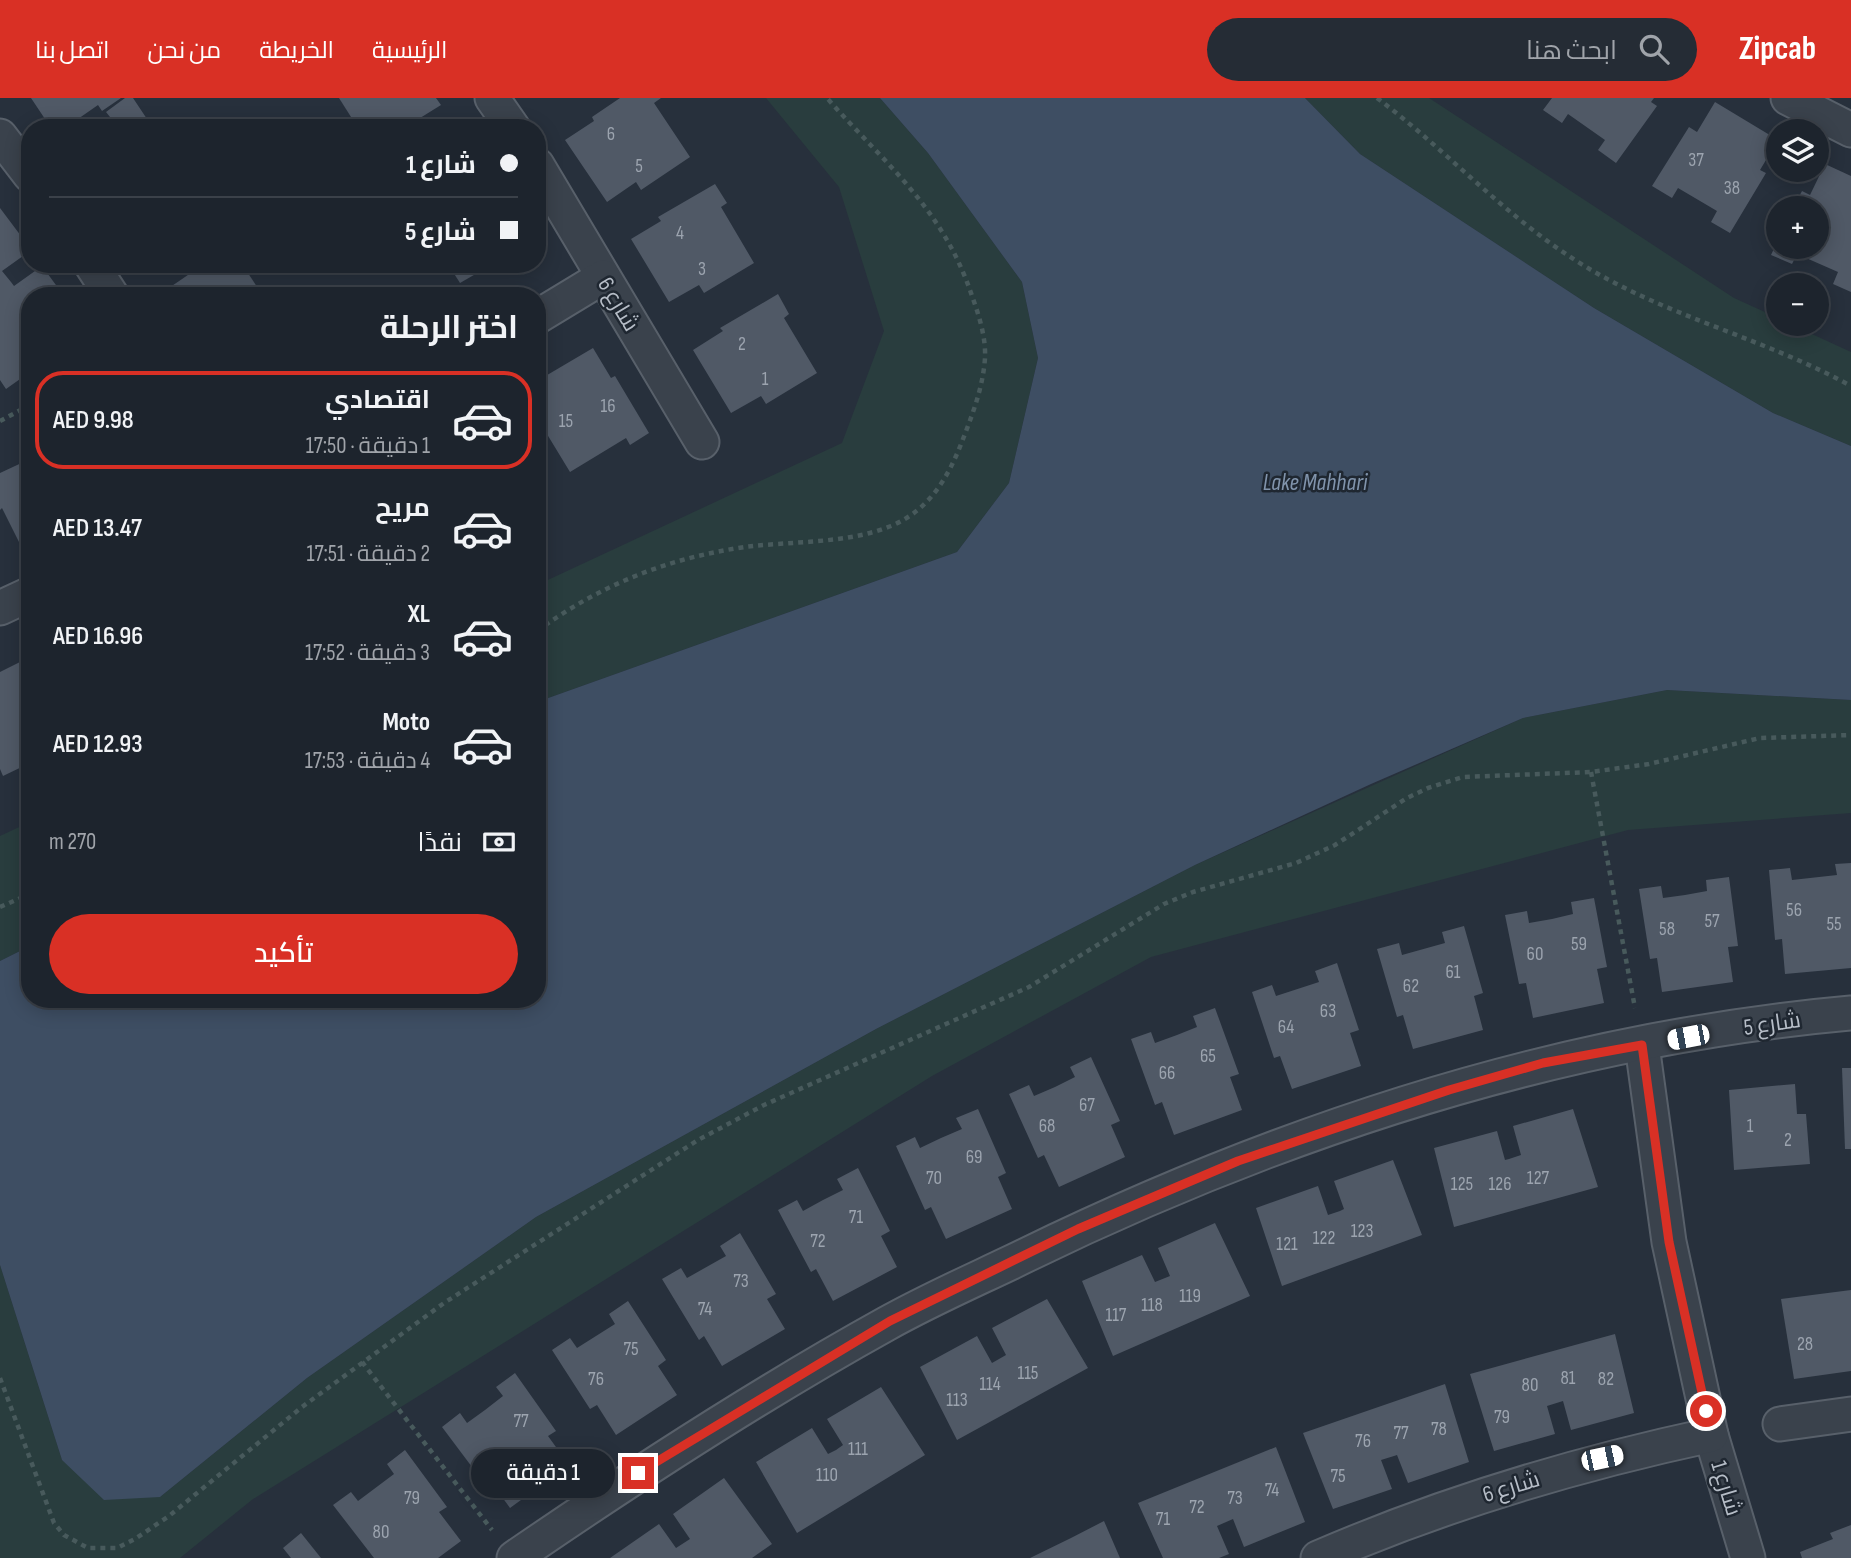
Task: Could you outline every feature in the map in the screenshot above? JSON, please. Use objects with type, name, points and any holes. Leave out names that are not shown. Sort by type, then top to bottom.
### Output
[{"type":"street","points":[[492,98],[507,119]]},
{"type":"street","points":[[1788,98],[1851,130]]},
{"type":"street","points":[[0,136],[21,163]]},
{"type":"street","name":"شارع 6","points":[[546,180],[702,442]]},
{"type":"street","points":[[546,312],[603,277]]},
{"type":"street","points":[[0,608],[21,598]]},
{"type":"street","name":"شارع 5","points":[[514,1558],[638,1473],[890,1321],[1078,1229],[1273,1147],[1543,1063],[1735,1028],[1851,1013]]},
{"type":"street","name":"شارع 1","points":[[1642,1045],[1669,1242],[1711,1435],[1748,1558]]},
{"type":"street","points":[[1780,1424],[1851,1414]]},
{"type":"street","name":"شارع 6","points":[[1318,1558],[1394,1525],[1497,1490],[1602,1458],[1711,1435]]},
{"type":"path","points":[[546,625],[599,591],[663,565],[715,552],[819,540],[890,526],[919,512],[942,485],[958,451],[981,386],[985,355],[978,313],[960,263],[921,199],[827,98]]},
{"type":"path","points":[[1377,98],[1501,204],[1576,261],[1619,285],[1800,360],[1851,386]]},
{"type":"path","points":[[0,421],[21,410]]},
{"type":"path","points":[[0,1378],[54,1523],[75,1543],[102,1550],[117,1548],[169,1516],[243,1453],[362,1362],[527,1247],[698,1140],[764,1105],[1029,987],[1164,905],[1194,892],[1296,863],[1335,845],[1406,798],[1445,782],[1489,775],[1591,772],[1649,764],[1760,738],[1851,735]]},
{"type":"path","points":[[1591,772],[1642,1045]]},
{"type":"path","points":[[0,907],[21,898]]},
{"type":"path","points":[[362,1362],[514,1558]]},
{"type":"green space","points":[[766,98],[880,98],[928,153],[1022,282],[1038,358],[1009,483],[957,552],[546,699],[546,581],[842,443],[884,331],[839,187]]},
{"type":"green space","points":[[1305,98],[1429,98],[1734,298],[1766,313],[1766,336],[1816,336],[1851,352],[1851,446],[1773,413],[1594,308],[1360,154]]},
{"type":"green space","points":[[1667,690],[1851,700],[1851,813],[1628,830],[1151,957],[932,1076],[253,1499],[180,1558],[0,1558],[0,1265],[62,1460],[160,1497],[307,1378],[536,1217],[876,1029],[1195,865],[1523,718]]},
{"type":"green space","points":[[21,826],[21,950],[0,961],[0,836]]},
{"type":"water","name":"Lake Mahhari","points":[[880,98],[1305,98],[1360,154],[1594,308],[1773,413],[1851,446],[1851,700],[1667,690],[1523,718],[1371,784],[1195,865],[876,1029],[536,1217],[307,1378],[160,1497],[104,1500],[62,1460],[0,1265],[0,961],[21,950],[21,1008],[546,1008],[546,699],[957,552],[1009,483],[1038,358],[1022,282],[928,153]]},
{"type":"building","points":[[31,98],[121,98],[102,111],[98,105],[78,119],[45,119]]},
{"type":"building","points":[[125,98],[133,98],[147,119],[107,119],[110,117],[106,112]]},
{"type":"building","points":[[339,98],[436,98],[441,105],[418,119],[352,119]]},
{"type":"building","points":[[620,98],[661,98],[654,103],[690,157],[641,190],[636,182],[607,202],[565,140],[594,121],[592,117]]},
{"type":"building","points":[[1552,98],[1654,98],[1651,102],[1657,106],[1616,163],[1598,150],[1605,140],[1568,114],[1562,123],[1543,110]]},
{"type":"building","points":[[1715,102],[1766,133],[1766,160],[1760,170],[1766,173],[1730,233],[1711,222],[1717,211],[1678,188],[1672,198],[1652,186],[1689,127],[1697,132]]},
{"type":"building","points":[[1829,166],[1851,176],[1851,292],[1833,284],[1838,272],[1808,259],[1829,259],[1829,196],[1799,196],[1802,191],[1810,195],[1816,182],[1829,182]]},
{"type":"building","points":[[715,184],[727,203],[721,207],[754,263],[704,293],[699,285],[669,302],[631,239],[661,221],[658,217]]},
{"type":"building","points":[[0,208],[21,236],[21,257],[2,271],[14,286],[32,273],[47,273],[57,287],[21,287],[21,378],[6,389],[0,380]]},
{"type":"building","points":[[1780,259],[1794,259],[1792,264]]},
{"type":"building","points":[[191,273],[248,273],[257,287],[170,287]]},
{"type":"building","points":[[454,273],[477,273],[460,283]]},
{"type":"building","points":[[778,294],[789,314],[784,318],[817,373],[766,404],[761,396],[731,413],[693,350],[723,331],[720,328]]},
{"type":"building","points":[[593,348],[611,378],[615,376],[649,433],[630,445],[626,438],[570,472],[546,433],[546,376]]},
{"type":"building","points":[[21,463],[21,546],[2,508],[0,510],[0,473]]},
{"type":"building","points":[[21,662],[21,767],[3,776],[0,769],[0,672]]},
{"type":"building","points":[[1851,863],[1851,968],[1785,974],[1782,939],[1775,940],[1769,870],[1790,868],[1792,880],[1837,875],[1835,864]]},
{"type":"building","points":[[1729,877],[1738,946],[1728,947],[1733,982],[1662,992],[1657,958],[1650,959],[1639,889],[1661,886],[1663,898],[1707,891],[1706,880]]},
{"type":"building","points":[[1594,898],[1607,967],[1597,969],[1604,1003],[1533,1018],[1526,983],[1519,984],[1505,915],[1527,911],[1529,923],[1552,919],[1573,914],[1571,902]]},
{"type":"building","points":[[1464,926],[1483,993],[1474,996],[1483,1030],[1413,1049],[1403,1015],[1397,1017],[1377,949],[1399,943],[1402,955],[1445,943],[1442,932]]},
{"type":"building","points":[[1337,963],[1359,1030],[1350,1033],[1361,1066],[1292,1089],[1280,1056],[1274,1058],[1252,992],[1272,985],[1276,996],[1319,982],[1315,971]]},
{"type":"building","points":[[1215,1008],[1239,1074],[1230,1077],[1242,1110],[1174,1135],[1162,1102],[1155,1105],[1131,1039],[1151,1032],[1155,1043],[1177,1035],[1197,1027],[1193,1016]]},
{"type":"building","points":[[1091,1057],[1120,1121],[1111,1125],[1125,1157],[1059,1187],[1044,1155],[1038,1158],[1009,1094],[1029,1085],[1034,1096],[1055,1087],[1075,1077],[1070,1067]]},
{"type":"building","points":[[1842,1068],[1851,1068],[1851,1149],[1845,1149]]},
{"type":"building","points":[[1795,1084],[1797,1114],[1806,1114],[1810,1164],[1734,1170],[1729,1090]]},
{"type":"building","points":[[978,1109],[1006,1173],[998,1177],[1012,1209],[946,1239],[931,1207],[925,1210],[896,1146],[915,1137],[920,1148],[962,1129],[956,1118]]},
{"type":"building","points":[[1573,1109],[1598,1187],[1454,1227],[1434,1148],[1497,1131],[1505,1160],[1509,1159],[1521,1155],[1513,1126]]},
{"type":"building","points":[[1393,1160],[1422,1235],[1282,1286],[1256,1208],[1318,1186],[1328,1215],[1340,1211],[1344,1209],[1334,1181]]},
{"type":"building","points":[[858,1168],[890,1231],[881,1236],[897,1267],[833,1301],[816,1269],[811,1272],[778,1210],[797,1200],[803,1211],[843,1190],[837,1179]]},
{"type":"building","points":[[1215,1223],[1250,1296],[1113,1356],[1082,1281],[1142,1255],[1155,1282],[1170,1276],[1158,1248]]},
{"type":"building","points":[[740,1233],[776,1294],[767,1299],[785,1329],[722,1366],[704,1336],[699,1340],[662,1279],[681,1268],[687,1278],[726,1256],[720,1246]]},
{"type":"building","points":[[1851,1290],[1851,1371],[1794,1379],[1781,1299]]},
{"type":"building","points":[[1047,1299],[1088,1368],[957,1440],[920,1367],[977,1336],[992,1363],[1006,1355],[992,1328]]},
{"type":"building","points":[[628,1301],[666,1360],[658,1366],[677,1395],[616,1435],[597,1405],[590,1409],[552,1350],[570,1338],[577,1348],[615,1324],[609,1314]]},
{"type":"building","points":[[1615,1334],[1634,1413],[1571,1430],[1563,1401],[1547,1406],[1555,1434],[1494,1451],[1470,1374]]},
{"type":"building","points":[[515,1373],[556,1431],[548,1436],[569,1465],[510,1508],[489,1479],[484,1483],[442,1427],[460,1413],[467,1423],[485,1410],[503,1396],[496,1387]]},
{"type":"building","points":[[1445,1384],[1469,1462],[1408,1483],[1397,1455],[1381,1460],[1392,1489],[1333,1509],[1303,1433]]},
{"type":"building","points":[[881,1387],[925,1455],[797,1533],[756,1462],[812,1428],[828,1454],[836,1450],[843,1445],[827,1419]]},
{"type":"building","points":[[1276,1447],[1305,1522],[1244,1547],[1233,1519],[1217,1526],[1229,1554],[1219,1558],[1163,1558],[1138,1503]]},
{"type":"building","points":[[405,1450],[447,1507],[439,1512],[461,1541],[438,1558],[374,1558],[333,1505],[351,1492],[358,1501],[394,1474],[387,1464]]},
{"type":"building","points":[[724,1478],[772,1544],[752,1558],[610,1558],[659,1524],[676,1548],[690,1539],[673,1514]]},
{"type":"building","points":[[1104,1521],[1120,1558],[1030,1558],[1071,1538]]},
{"type":"building","points":[[1851,1525],[1851,1558],[1802,1558],[1800,1552],[1833,1539],[1830,1533]]},
{"type":"building","points":[[301,1533],[321,1558],[291,1558],[283,1548]]},
{"type":"route","points":[[638,1473],[890,1321],[1078,1229],[1261,1152],[1449,1090],[1543,1063],[1642,1045],[1669,1242],[1706,1411]]}]
